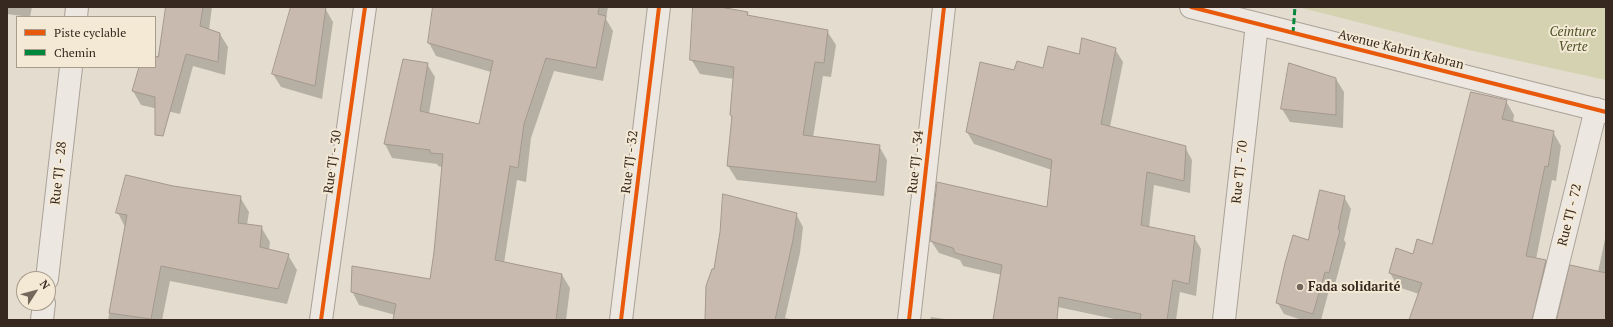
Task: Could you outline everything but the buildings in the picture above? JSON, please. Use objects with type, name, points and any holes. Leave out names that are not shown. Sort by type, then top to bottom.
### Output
[{"type":"street","name":"Rue TJ - 30","points":[[321,320],[365,7]]},
{"type":"street","name":"Rue TJ - 32","points":[[622,320],[658,7]]},
{"type":"street","name":"Rue TJ - 34","points":[[909,320],[944,7]]},
{"type":"street","name":"Avenue Kabrin Kabran","points":[[1191,7],[1601,111]]},
{"type":"street","name":"Rue TJ - 70","points":[[1224,320],[1257,24]]},
{"type":"street","name":"Rue TJ - 28","points":[[48,271],[71,68]]},
{"type":"street","name":"Rue TJ - 72","points":[[1544,320],[1601,111]]},
{"type":"green space","name":"Ceinture Verte","points":[[1298,7],[1606,7],[1606,80],[1460,48]]},
{"type":"marked path","points":[[1293,33],[1295,7]]},
{"type":"cycle path","points":[[321,320],[365,7]]},
{"type":"cycle path","points":[[621,320],[659,7]]},
{"type":"cycle path","points":[[909,320],[944,7]]},
{"type":"cycle path","points":[[1191,7],[1606,112]]},
{"type":"place","name":"Fada solidarité","points":[[1300,287]]}]
